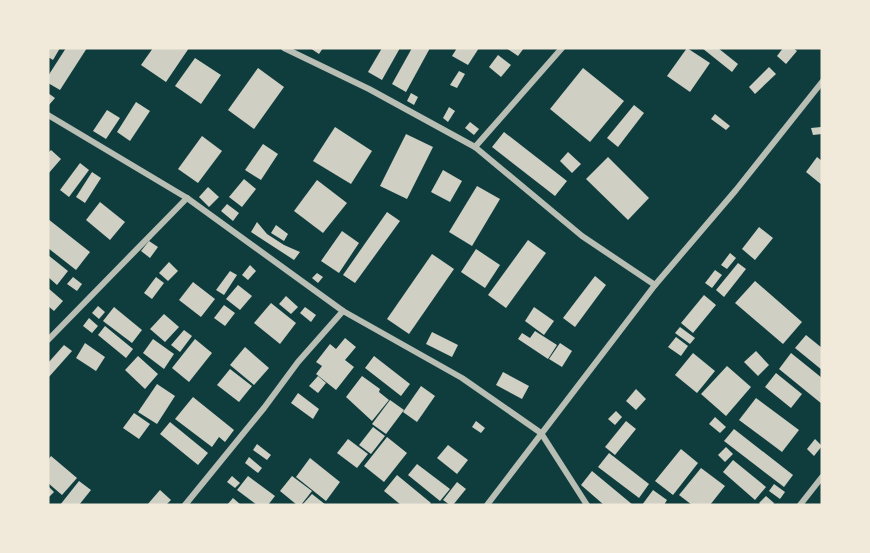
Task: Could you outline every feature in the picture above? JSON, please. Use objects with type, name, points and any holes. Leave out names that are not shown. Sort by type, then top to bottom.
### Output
[{"type":"street","points":[[284,48],[369,89],[475,147],[582,236],[654,285]]},
{"type":"street","points":[[475,147],[562,48]]},
{"type":"street","points":[[487,505],[654,285],[736,190],[822,82]]},
{"type":"street","points":[[816,89],[822,94]]},
{"type":"street","points":[[48,115],[187,198],[343,311],[462,378],[541,433],[587,505]]},
{"type":"street","points":[[48,340],[187,198]]},
{"type":"street","points":[[185,505],[264,408],[298,362],[343,311]]},
{"type":"street","points":[[800,505],[822,477]]},
{"type":"building","points":[[48,48],[60,48],[53,60],[48,57]]},
{"type":"building","points":[[66,48],[87,48],[60,90],[48,83],[48,76]]},
{"type":"building","points":[[153,48],[189,48],[166,82],[141,65]]},
{"type":"building","points":[[310,48],[323,48],[319,54]]},
{"type":"building","points":[[382,48],[400,48],[382,80],[368,72]]},
{"type":"building","points":[[412,48],[430,48],[406,92],[392,84]]},
{"type":"building","points":[[457,48],[479,48],[468,65],[452,56]]},
{"type":"building","points":[[506,48],[524,48],[518,56]]},
{"type":"building","points":[[687,48],[710,63],[690,92],[667,76]]},
{"type":"building","points":[[702,48],[718,48],[738,64],[732,72]]},
{"type":"building","points":[[783,48],[793,48],[797,51],[786,64],[777,56]]},
{"type":"building","points":[[498,55],[511,65],[501,77],[489,67]]},
{"type":"building","points":[[195,58],[221,75],[201,104],[175,86]]},
{"type":"building","points":[[769,67],[776,74],[755,94],[749,87]]},
{"type":"building","points":[[258,68],[284,87],[254,129],[228,110]]},
{"type":"building","points":[[583,68],[624,101],[590,142],[550,109]]},
{"type":"building","points":[[459,71],[465,74],[457,88],[450,85]]},
{"type":"building","points":[[48,93],[55,98],[49,105],[48,104]]},
{"type":"building","points":[[411,93],[418,97],[414,105],[407,101]]},
{"type":"building","points":[[136,102],[150,111],[130,141],[117,132]]},
{"type":"building","points":[[634,105],[644,113],[618,147],[607,138]]},
{"type":"building","points":[[449,107],[455,111],[448,122],[443,118]]},
{"type":"building","points":[[107,110],[120,118],[106,139],[93,131]]},
{"type":"building","points":[[715,114],[730,126],[726,130],[711,119]]},
{"type":"building","points":[[470,122],[479,129],[474,135],[465,128]]},
{"type":"building","points":[[335,127],[372,151],[351,184],[313,161]]},
{"type":"building","points":[[821,127],[822,134],[813,135],[811,128]]},
{"type":"building","points":[[504,132],[567,181],[555,196],[492,147]]},
{"type":"building","points":[[406,134],[433,147],[407,199],[380,186]]},
{"type":"building","points":[[202,136],[222,151],[198,183],[178,169]]},
{"type":"building","points":[[263,144],[278,154],[261,180],[245,170]]},
{"type":"building","points":[[51,150],[61,159],[48,174],[48,153]]},
{"type":"building","points":[[568,152],[581,164],[572,173],[560,161]]},
{"type":"building","points":[[608,157],[649,198],[628,220],[586,179]]},
{"type":"building","points":[[817,157],[822,161],[822,185],[806,172]]},
{"type":"building","points":[[80,163],[89,170],[69,197],[60,190]]},
{"type":"building","points":[[443,170],[462,181],[450,202],[431,192]]},
{"type":"building","points":[[92,172],[101,178],[85,203],[76,197]]},
{"type":"building","points":[[244,179],[256,189],[242,207],[229,197]]},
{"type":"building","points":[[317,180],[347,203],[323,233],[294,211]]},
{"type":"building","points":[[477,186],[500,199],[472,246],[449,232]]},
{"type":"building","points":[[208,187],[219,197],[209,207],[199,197]]},
{"type":"building","points":[[100,202],[125,222],[110,240],[86,220]]},
{"type":"building","points":[[227,204],[239,213],[233,221],[221,211]]},
{"type":"building","points":[[387,212],[400,221],[355,283],[343,275]]},
{"type":"building","points":[[48,219],[90,252],[76,270],[48,248]]},
{"type":"building","points":[[257,222],[267,234],[300,252],[294,260],[251,232]]},
{"type":"building","points":[[276,225],[288,234],[284,241],[271,233]]},
{"type":"building","points":[[759,227],[773,238],[755,260],[742,249]]},
{"type":"building","points":[[342,231],[359,243],[339,273],[321,261]]},
{"type":"building","points":[[528,240],[546,253],[506,308],[488,295]]},
{"type":"building","points":[[149,241],[158,247],[150,258],[141,251]]},
{"type":"building","points":[[476,249],[500,265],[485,288],[461,272]]},
{"type":"building","points":[[730,253],[736,258],[727,269],[721,265]]},
{"type":"building","points":[[432,254],[454,269],[409,334],[387,319]]},
{"type":"building","points":[[48,255],[68,271],[57,285],[48,277]]},
{"type":"building","points":[[169,262],[178,271],[168,281],[159,273]]},
{"type":"building","points":[[738,263],[746,269],[724,297],[716,290]]},
{"type":"building","points":[[250,265],[256,271],[248,280],[242,275]]},
{"type":"building","points":[[715,270],[722,275],[712,288],[705,283]]},
{"type":"building","points":[[230,271],[237,275],[224,295],[216,290]]},
{"type":"building","points":[[317,273],[323,277],[318,283],[312,278]]},
{"type":"building","points":[[595,276],[606,285],[575,327],[563,318]]},
{"type":"building","points":[[73,277],[82,284],[77,291],[67,284]]},
{"type":"building","points":[[156,277],[164,283],[152,299],[144,293]]},
{"type":"building","points":[[755,281],[802,322],[783,344],[735,303]]},
{"type":"building","points":[[193,282],[215,299],[201,317],[179,300]]},
{"type":"building","points":[[238,285],[252,296],[240,310],[226,299]]},
{"type":"building","points":[[48,288],[63,301],[54,311],[48,306]]},
{"type":"building","points":[[704,295],[716,305],[693,333],[681,323]]},
{"type":"building","points":[[286,296],[298,307],[291,314],[279,304]]},
{"type":"building","points":[[271,303],[296,323],[280,344],[254,323]]},
{"type":"building","points":[[224,305],[235,313],[225,326],[214,318]]},
{"type":"building","points":[[98,306],[105,312],[99,319],[92,313]]},
{"type":"building","points":[[114,307],[142,330],[132,343],[103,321]]},
{"type":"building","points":[[305,307],[316,315],[311,322],[300,313]]},
{"type":"building","points":[[534,307],[554,321],[544,335],[525,321]]},
{"type":"building","points":[[164,314],[179,327],[165,342],[150,329]]},
{"type":"building","points":[[89,318],[98,326],[92,333],[83,326]]},
{"type":"building","points":[[105,326],[133,349],[126,358],[98,335]]},
{"type":"building","points":[[680,327],[695,338],[690,344],[675,333]]},
{"type":"building","points":[[184,330],[192,336],[180,352],[171,345]]},
{"type":"building","points":[[535,331],[557,345],[548,359],[518,339],[522,333],[530,338]]},
{"type":"building","points":[[432,332],[458,345],[452,357],[426,344]]},
{"type":"building","points":[[806,335],[822,348],[822,370],[795,348]]},
{"type":"building","points":[[676,337],[688,346],[681,356],[668,347]]},
{"type":"building","points":[[345,338],[356,347],[345,360],[354,367],[336,390],[316,374],[322,366],[316,362],[330,344],[336,349]]},
{"type":"building","points":[[153,339],[174,354],[164,369],[143,353]]},
{"type":"building","points":[[195,339],[212,353],[189,382],[172,368]]},
{"type":"building","points":[[85,343],[105,357],[96,371],[76,358]]},
{"type":"building","points":[[560,343],[572,351],[562,367],[549,359]]},
{"type":"building","points":[[64,345],[72,351],[48,378],[48,363]]},
{"type":"building","points":[[245,347],[269,368],[254,385],[230,365]]},
{"type":"building","points":[[756,351],[769,365],[758,376],[744,362]]},
{"type":"building","points":[[693,353],[715,371],[697,393],[675,375]]},
{"type":"building","points":[[791,353],[822,378],[822,404],[779,369]]},
{"type":"building","points":[[138,356],[158,374],[145,389],[125,370]]},
{"type":"building","points":[[374,356],[410,384],[401,396],[365,368]]},
{"type":"building","points":[[727,366],[751,387],[726,416],[701,394]]},
{"type":"building","points":[[230,369],[252,386],[239,402],[217,385]]},
{"type":"building","points":[[503,372],[529,386],[522,399],[496,385]]},
{"type":"building","points":[[776,373],[802,394],[791,408],[765,387]]},
{"type":"building","points":[[318,376],[326,383],[318,393],[309,386]]},
{"type":"building","points":[[362,376],[380,389],[379,392],[389,400],[372,421],[346,397]]},
{"type":"building","points":[[157,384],[175,396],[157,424],[138,412]]},
{"type":"building","points":[[421,386],[435,396],[417,422],[403,412]]},
{"type":"building","points":[[636,389],[646,399],[636,410],[626,401]]},
{"type":"building","points":[[298,393],[319,409],[313,419],[291,403]]},
{"type":"building","points":[[193,397],[234,430],[225,442],[219,437],[212,447],[175,419]]},
{"type":"building","points":[[756,398],[799,430],[782,452],[739,420]]},
{"type":"building","points":[[390,400],[404,410],[386,434],[372,424]]},
{"type":"building","points":[[616,411],[622,417],[615,425],[608,419]]},
{"type":"building","points":[[134,413],[150,424],[139,439],[123,428]]},
{"type":"building","points":[[715,417],[726,427],[720,433],[709,424]]},
{"type":"building","points":[[476,421],[485,428],[481,433],[472,427]]},
{"type":"building","points":[[626,421],[636,429],[615,455],[605,447]]},
{"type":"building","points":[[170,422],[208,453],[198,465],[160,434]]},
{"type":"building","points":[[373,427],[385,436],[371,454],[359,445]]},
{"type":"building","points":[[734,429],[793,475],[784,487],[724,441]]},
{"type":"building","points":[[387,437],[407,453],[384,482],[364,466]]},
{"type":"building","points":[[348,439],[368,454],[357,468],[337,453]]},
{"type":"building","points":[[815,439],[822,446],[814,456],[807,449]]},
{"type":"building","points":[[257,444],[271,455],[267,460],[253,450]]},
{"type":"building","points":[[448,445],[468,460],[457,474],[437,458]]},
{"type":"building","points":[[726,447],[733,454],[725,462],[718,455]]},
{"type":"building","points":[[681,449],[698,463],[673,495],[655,481]]},
{"type":"building","points":[[609,453],[649,484],[639,498],[598,467]]},
{"type":"building","points":[[51,456],[77,478],[62,495],[48,483],[48,460]]},
{"type":"building","points":[[249,457],[262,468],[258,473],[245,463]]},
{"type":"building","points":[[310,458],[340,482],[326,501],[296,477]]},
{"type":"building","points":[[733,460],[766,487],[755,500],[723,472]]},
{"type":"building","points":[[417,464],[450,489],[440,501],[408,475]]},
{"type":"building","points":[[701,468],[725,486],[710,505],[692,505],[679,495]]},
{"type":"building","points":[[592,471],[633,505],[604,505],[581,485]]},
{"type":"building","points":[[397,475],[431,503],[429,505],[401,505],[384,491]]},
{"type":"building","points":[[232,476],[240,483],[235,488],[227,482]]},
{"type":"building","points":[[248,476],[275,496],[268,505],[257,505],[237,490]]},
{"type":"building","points":[[292,476],[312,491],[301,505],[297,505],[280,491]]},
{"type":"building","points":[[79,481],[91,490],[79,505],[60,505]]},
{"type":"building","points":[[457,482],[466,489],[453,505],[450,505],[443,500]]},
{"type":"building","points":[[774,484],[785,492],[780,499],[769,491]]},
{"type":"building","points":[[48,486],[54,492],[48,498]]},
{"type":"building","points":[[160,490],[171,500],[166,505],[147,505]]},
{"type":"building","points":[[653,490],[667,500],[664,505],[642,505]]},
{"type":"building","points":[[312,494],[326,505],[302,505]]},
{"type":"building","points":[[766,496],[774,503],[773,505],[759,503]]},
{"type":"building","points":[[233,498],[241,505],[227,505]]}]
